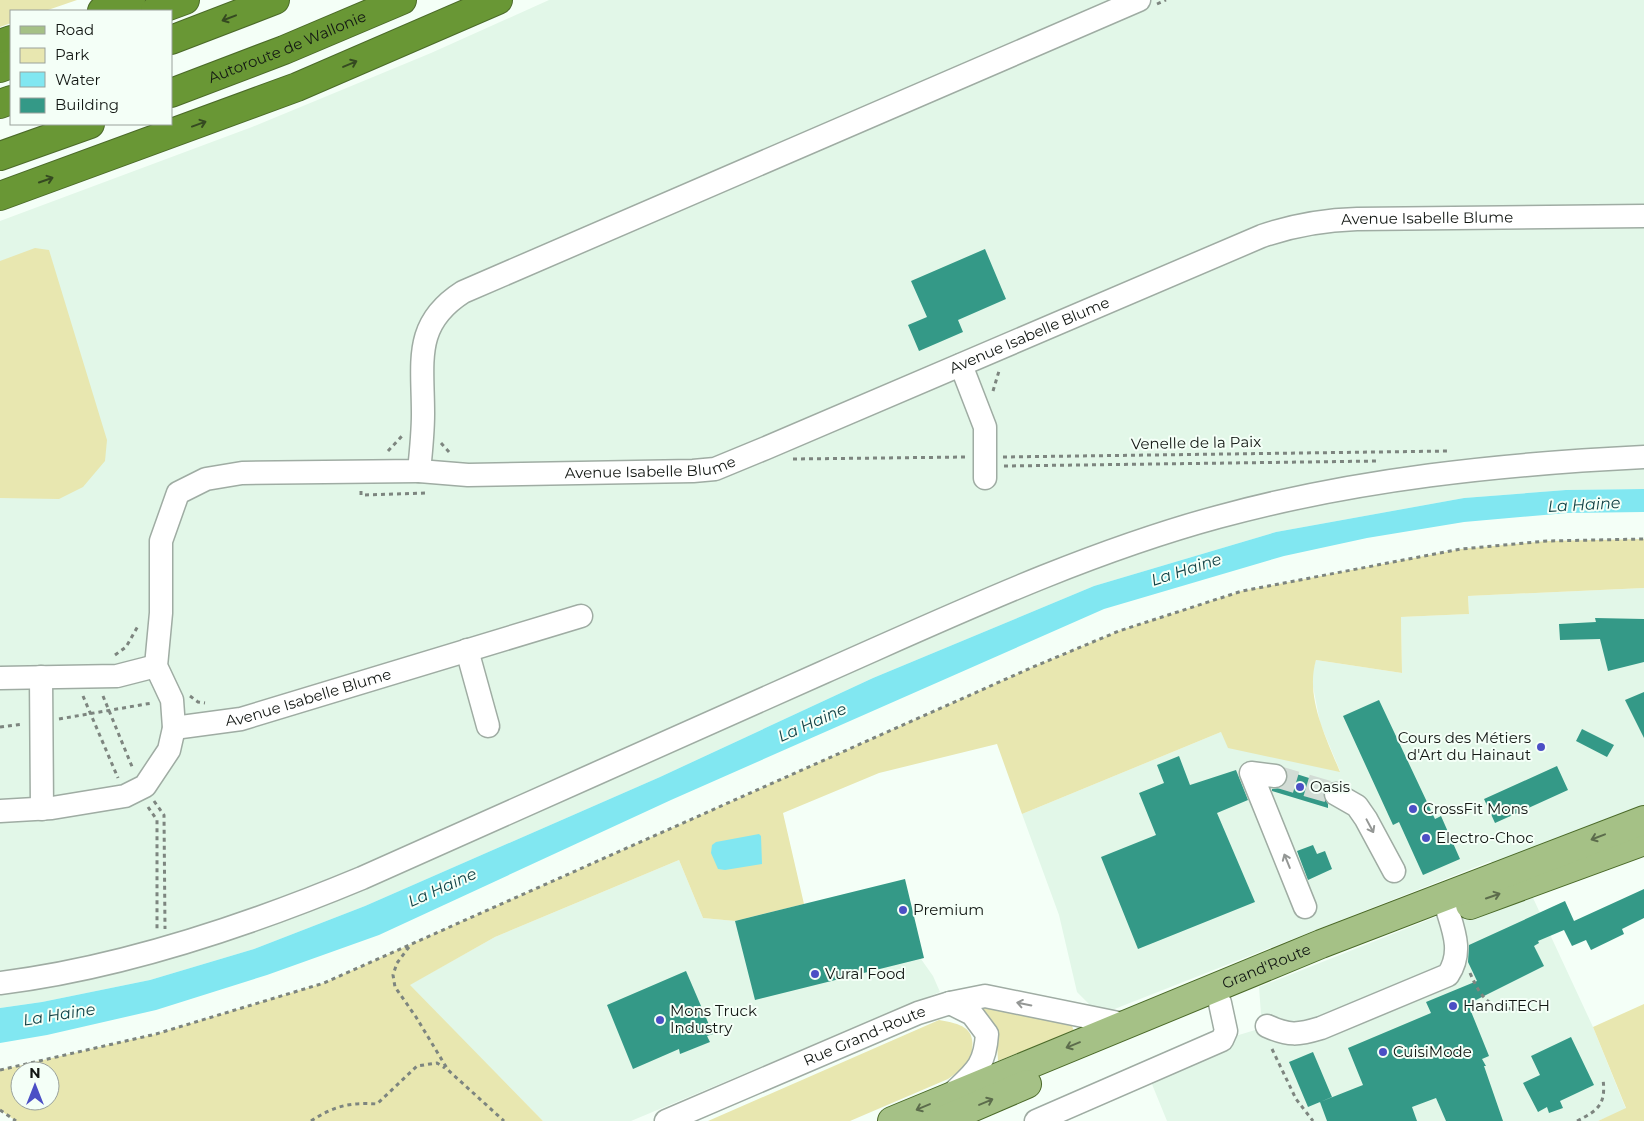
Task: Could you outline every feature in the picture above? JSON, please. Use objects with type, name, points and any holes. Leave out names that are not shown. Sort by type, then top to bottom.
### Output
[{"type":"highway","points":[[105,10],[131,0]]},
{"type":"highway","points":[[158,10],[185,0]]},
{"type":"highway","points":[[172,40],[274,0]]},
{"type":"highway","name":"Autoroute de Wallonie","points":[[172,93],[284,50],[402,0]]},
{"type":"highway","points":[[0,196],[297,87],[498,0]]},
{"type":"highway","points":[[0,156],[87,125]]},
{"type":"main road","name":"Grand'Route","points":[[892,1121],[1123,1024],[1497,875],[1644,820]]},
{"type":"main road","name":"Grand'Route","points":[[941,1121],[1220,1003],[1448,912],[1644,841]]},
{"type":"street","points":[[419,471],[423,415],[422,346],[435,316],[452,299],[463,292],[1143,4]]},
{"type":"street","name":"Avenue Isabelle Blume","points":[[156,666],[161,614],[161,541],[178,493],[206,479],[242,473],[419,471],[468,475],[705,471],[758,452],[1262,236],[1294,225],[1325,220],[1357,219],[1644,216]]},
{"type":"street","points":[[961,365],[997,464]]},
{"type":"street","points":[[0,983],[40,978],[161,947],[286,909],[362,878],[987,599],[1101,554],[1217,517],[1361,485],[1430,474],[1584,460],[1644,457]]},
{"type":"street","name":"Avenue Isabelle Blume","points":[[174,728],[241,719],[582,616]]},
{"type":"street","points":[[467,650],[488,726]]},
{"type":"street","points":[[0,678],[40,676],[103,666],[117,676],[156,666],[179,696],[169,750],[148,796],[125,796],[42,809],[0,811]]},
{"type":"street","points":[[40,676],[42,809]]},
{"type":"street","points":[[1274,776],[1251,773],[1305,906]]},
{"type":"street","points":[[1336,794],[1357,806],[1394,871]]},
{"type":"street","points":[[1269,1036],[1302,1034],[1321,1028],[1448,975],[1455,964],[1456,940],[1448,912]]},
{"type":"street","name":"Rue Grand-Route","points":[[666,1121],[918,1013],[950,1003],[985,996],[1123,1024]]},
{"type":"street","points":[[950,1003],[972,1014],[987,1034],[986,1053],[977,1070],[950,1096]]},
{"type":"street","points":[[1036,1121],[1222,1040],[1226,1031],[1220,1003]]},
{"type":"path","points":[[1143,4],[1166,0]]},
{"type":"path","points":[[992,392],[997,373],[1003,368]]},
{"type":"path","points":[[380,454],[399,441],[406,429]]},
{"type":"path","points":[[438,435],[440,442],[455,458]]},
{"type":"path","name":"Venelle de la Paix","points":[[790,459],[997,464],[1455,451]]},
{"type":"path","points":[[997,464],[1381,461]]},
{"type":"path","points":[[351,489],[361,488]]},
{"type":"path","points":[[0,1070],[97,1048],[212,1017],[324,982],[410,946],[905,723],[1119,631],[1242,591],[1373,564],[1461,549],[1547,541],[1644,539]]},
{"type":"path","points":[[138,623],[133,638],[126,647],[103,666],[98,684],[137,779],[164,815],[161,947]]},
{"type":"path","points":[[81,692],[119,781]]},
{"type":"path","points":[[0,727],[91,714],[179,696],[198,702],[215,704]]},
{"type":"path","points":[[148,796],[156,820],[161,947]]},
{"type":"path","points":[[1456,940],[1484,998],[1491,1005],[1500,1008],[1525,1010]]},
{"type":"path","points":[[410,946],[397,963],[393,975],[395,987],[416,1017],[448,1070]]},
{"type":"path","points":[[1269,1036],[1296,1099],[1313,1121]]},
{"type":"path","points":[[311,1121],[328,1110],[356,1102],[377,1104],[417,1066],[436,1063],[448,1070],[504,1121]]},
{"type":"path","points":[[1577,1121],[1593,1113],[1602,1102],[1605,1095],[1603,1079]]},
{"type":"path","points":[[0,1110],[16,1121]]},
{"type":"shaded area","points":[[549,0],[1644,0],[1644,489],[1566,490],[1464,498],[1276,532],[1094,586],[873,678],[660,777],[365,906],[254,949],[150,980],[42,1002],[0,1008],[0,221],[252,127],[431,53]]},
{"type":"shaded area","points":[[1644,588],[1644,820],[1497,875],[1491,861],[1107,1012],[1090,1005],[1077,992],[1059,915],[1022,814],[1221,732],[1340,771],[1320,723],[1311,676],[1316,660],[1402,673],[1401,617],[1469,614],[1468,596]]},
{"type":"shaded area","points":[[679,860],[703,918],[735,921],[903,881],[921,959],[933,976],[940,992],[631,1121],[543,1121],[409,985],[495,937]]},
{"type":"shaded area","points":[[1527,885],[1593,1027],[1626,1109],[1598,1121],[1167,1121],[1147,1072],[1222,1040],[1262,1028],[1259,987],[1448,912]]},
{"type":"green space","points":[[0,0],[77,0],[48,10],[10,10],[10,23],[0,27]]},
{"type":"green space","points":[[35,248],[49,250],[107,440],[105,461],[83,487],[59,499],[0,498],[0,261]]},
{"type":"green space","points":[[1644,539],[1644,588],[1468,596],[1469,614],[1401,617],[1402,673],[1316,660],[1313,674],[1315,702],[1323,731],[1340,772],[1228,748],[1221,732],[1022,814],[997,744],[879,773],[783,813],[804,904],[735,921],[703,918],[679,860],[495,937],[410,985],[543,1121],[16,1121],[0,1110],[0,1070],[10,1068],[10,1111],[60,1111],[60,1061],[39,1061],[156,1034],[324,983],[1033,667],[1119,631],[1242,591],[1461,549],[1547,541]]},
{"type":"green space","points":[[991,1004],[1072,1026],[1074,1031],[998,1061],[994,1029],[987,1017],[975,1005]]},
{"type":"green space","points":[[1644,1004],[1644,1121],[1598,1121],[1626,1108],[1593,1027]]},
{"type":"green space","points":[[939,1020],[958,1024],[969,1032],[972,1037],[972,1053],[969,1064],[948,1079],[850,1121],[708,1121]]},
{"type":"water","name":"La Haine","points":[[1644,489],[1644,512],[1567,513],[1464,522],[1367,538],[1284,556],[1104,609],[671,800],[379,935],[267,975],[156,1010],[47,1035],[0,1043],[0,1008],[42,1002],[150,980],[254,949],[365,906],[660,777],[873,678],[1094,586],[1276,532],[1464,498],[1566,490]]},
{"type":"water","points":[[759,834],[761,836],[762,864],[725,870],[718,869],[711,853],[712,845],[716,842]]},
{"type":"building","points":[[985,249],[1006,299],[958,320],[963,332],[919,351],[908,325],[927,317],[911,281]]},
{"type":"building","points":[[1595,618],[1644,619],[1644,662],[1608,671],[1600,639],[1560,640],[1559,624],[1596,622]]},
{"type":"building","points":[[1644,692],[1644,738],[1625,700]]},
{"type":"building","points":[[1379,700],[1435,819],[1441,816],[1460,859],[1423,875],[1399,822],[1393,825],[1343,716]]},
{"type":"building","points":[[1582,729],[1614,745],[1607,757],[1576,741]]},
{"type":"building","points":[[1179,756],[1190,785],[1236,770],[1248,800],[1217,813],[1255,902],[1138,949],[1101,857],[1156,835],[1139,793],[1164,783],[1157,765]]},
{"type":"building","points":[[1557,766],[1568,790],[1495,823],[1484,799]]},
{"type":"building","name":"Oasis","points":[[1287,771],[1328,784],[1323,794],[1328,808],[1272,791],[1272,789],[1280,788],[1285,784],[1288,778]]},
{"type":"building","points":[[1313,845],[1317,854],[1325,851],[1332,869],[1308,880],[1297,851]]},
{"type":"building","points":[[905,879],[924,958],[755,1000],[735,921]]},
{"type":"building","points":[[1644,889],[1644,918],[1622,929],[1624,934],[1591,950],[1586,940],[1572,946],[1564,930],[1538,941],[1539,943],[1534,946],[1544,966],[1468,1004],[1489,1056],[1482,1059],[1486,1066],[1484,1066],[1503,1121],[1446,1121],[1436,1098],[1412,1107],[1417,1121],[1327,1121],[1320,1102],[1363,1085],[1348,1048],[1431,1013],[1426,1002],[1477,981],[1468,962],[1469,945],[1565,901],[1574,921]]},
{"type":"building","name":"Mons Truck Industry","points":[[686,971],[713,1034],[707,1036],[710,1042],[680,1054],[679,1049],[633,1069],[607,1005]]},
{"type":"building","points":[[1571,1037],[1594,1085],[1560,1101],[1563,1108],[1549,1113],[1547,1107],[1538,1112],[1523,1083],[1540,1075],[1531,1056]]},
{"type":"building","points":[[1313,1052],[1332,1097],[1308,1107],[1289,1062]]},
{"type":"tunnel","points":[[1275,776],[1336,794]]},
{"type":"place","name":"Cours des Métiers d'Art du Hainaut","points":[[1541,747]]},
{"type":"place","name":"Oasis","points":[[1300,787]]},
{"type":"place","name":"CrossFit Mons","points":[[1413,809]]},
{"type":"place","name":"Electro-Choc","points":[[1426,838]]},
{"type":"place","name":"Premium","points":[[903,910]]},
{"type":"place","name":"Vural Food","points":[[815,974]]},
{"type":"place","name":"HandiTECH","points":[[1453,1006]]},
{"type":"place","name":"Mons Truck Industry","points":[[660,1020]]},
{"type":"place","name":"CuisiMode","points":[[1383,1052]]}]
